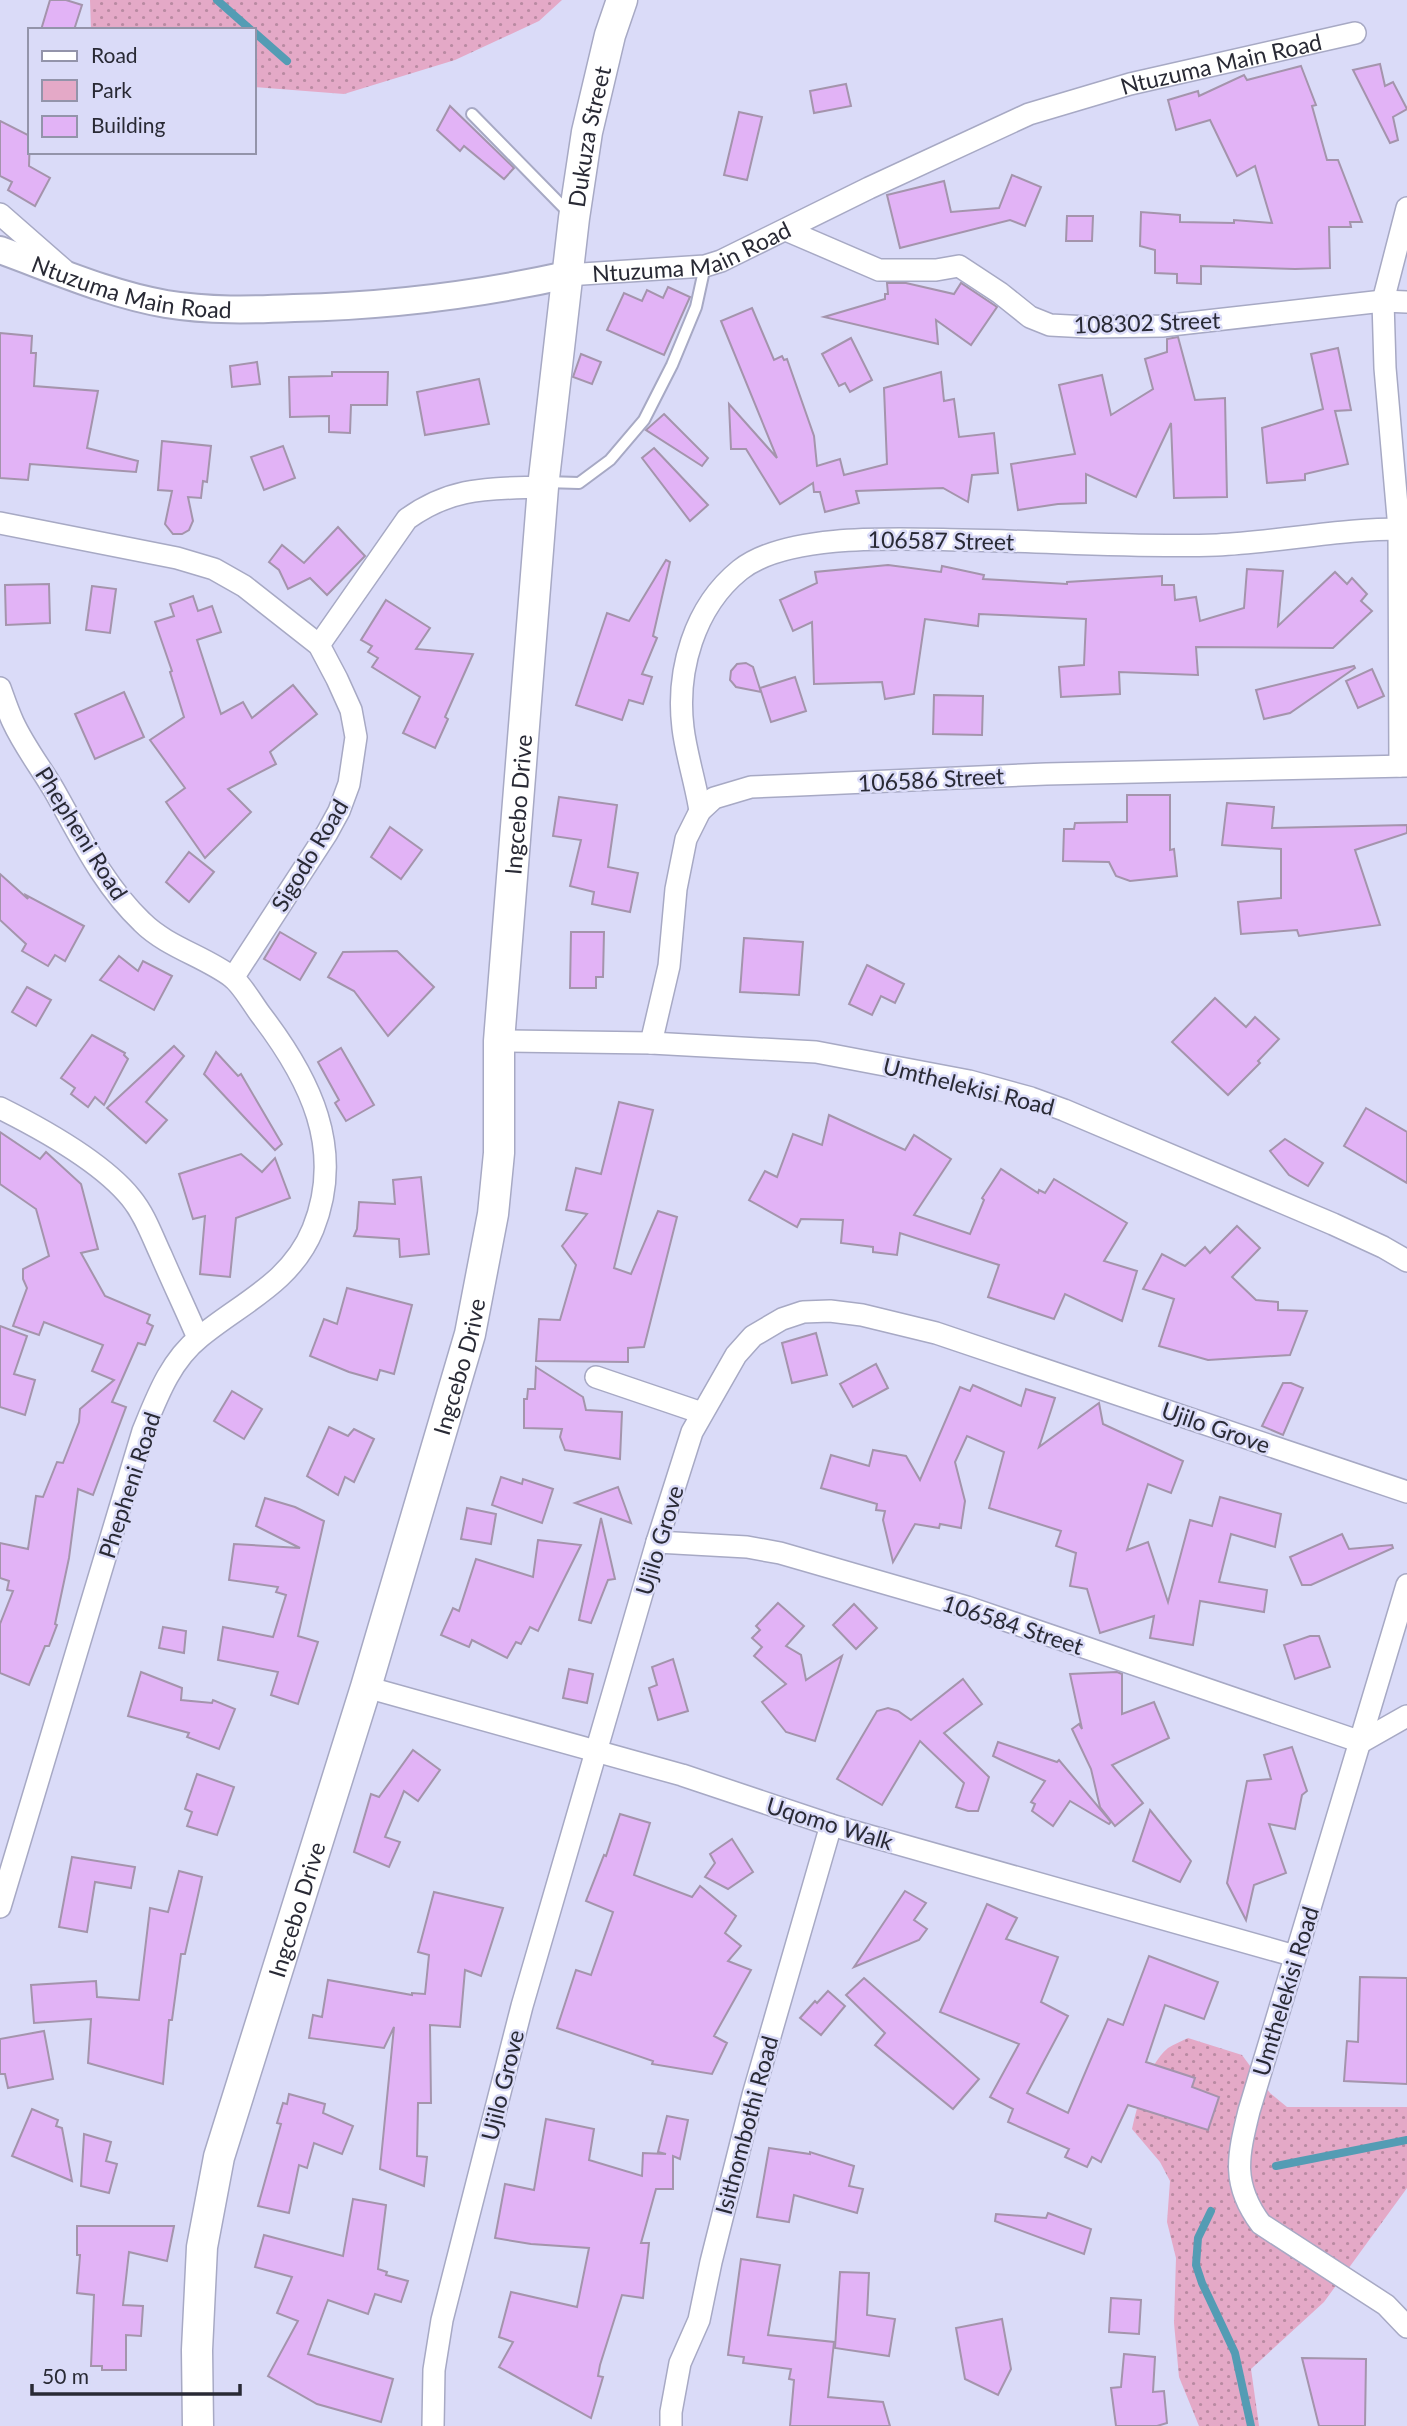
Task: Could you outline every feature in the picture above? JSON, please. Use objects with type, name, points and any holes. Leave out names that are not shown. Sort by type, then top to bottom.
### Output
[{"type":"main road","name":"Dukuza Street","points":[[567,275],[586,132],[610,35],[622,0]]},
{"type":"main road","name":"Ingcebo Drive","points":[[198,2426],[200,2267],[212,2185],[230,2116],[366,1687],[477,1305],[497,1187],[499,1041],[543,484],[567,275]]},
{"type":"street","name":"Ntuzuma Main Road","points":[[0,250],[120,294],[168,304],[230,310],[338,306],[449,297],[510,288],[567,275],[705,266],[721,261],[869,188],[1029,114],[1130,84],[1355,33]]},
{"type":"street","points":[[1404,766],[1403,529],[1385,368],[1383,301],[1407,208]]},
{"type":"street","points":[[0,214],[71,276]]},
{"type":"street","name":"108302 Street","points":[[786,230],[879,270],[936,270],[959,267],[1000,293],[1030,317],[1050,325],[1162,326],[1383,301],[1407,302]]},
{"type":"street","points":[[319,646],[407,519],[426,505],[450,495],[481,489],[543,484]]},
{"type":"street","name":"Sigodo Road","points":[[0,523],[177,558],[214,569],[243,586],[319,646],[337,679],[351,710],[356,737],[349,784],[327,833],[233,978]]},
{"type":"street","name":"106587 Street","points":[[701,811],[683,729],[682,684],[689,645],[703,616],[722,589],[740,570],[790,547],[866,538],[1217,545],[1403,529]]},
{"type":"street","name":"Phepheni Road","points":[[0,688],[14,724],[84,846],[116,893],[143,923],[184,951],[233,978],[275,1034],[304,1082],[324,1132],[326,1160],[323,1191],[306,1244],[282,1275],[256,1298],[198,1338],[174,1365],[143,1431],[0,1907]]},
{"type":"street","name":"106586 Street","points":[[701,811],[714,798],[751,788],[1045,774],[1404,766]]},
{"type":"street","points":[[651,1043],[669,966],[676,890],[686,839],[701,811]]},
{"type":"street","name":"Umthelekisi Road","points":[[499,1041],[651,1043],[816,1052],[969,1081],[1031,1098],[1333,1224],[1407,1261]]},
{"type":"street","points":[[0,1108],[41,1129],[120,1185],[133,1200],[145,1219],[198,1338]]},
{"type":"street","name":"Ujilo Grove","points":[[433,2426],[434,2370],[442,2320],[522,2006],[657,1542],[692,1432],[736,1355],[753,1336],[782,1319],[803,1312],[830,1311],[862,1315],[936,1333],[1407,1492]]},
{"type":"street","points":[[596,1377],[702,1413]]},
{"type":"street","name":"106584 Street","points":[[657,1542],[747,1547],[780,1553],[967,1607],[1361,1742]]},
{"type":"street","name":"Umthelekisi Road","points":[[1407,1585],[1295,1956],[1241,2143],[1238,2170],[1242,2190],[1261,2224],[1396,2304],[1407,2327]]},
{"type":"street","name":"Uqomo Walk","points":[[366,1687],[682,1775],[831,1825],[1295,1956]]},
{"type":"street","points":[[1361,1742],[1407,1716]]},
{"type":"street","name":"Isithombothi Road","points":[[671,2426],[680,2363],[699,2320],[710,2262],[748,2113],[831,1825]]},
{"type":"lane","points":[[472,114],[574,218]]},
{"type":"lane","points":[[543,484],[579,483],[610,460],[638,428],[672,365],[696,307],[705,266]]},
{"type":"green space","points":[[90,0],[562,0],[539,21],[455,60],[344,94],[256,87],[256,28],[91,28]]},
{"type":"green space","points":[[1188,2038],[1242,2055],[1270,2093],[1287,2107],[1407,2107],[1407,2188],[1324,2302],[1251,2369],[1259,2426],[1199,2426],[1179,2377],[1174,2323],[1176,2258],[1167,2222],[1170,2181],[1160,2162],[1132,2129],[1144,2086],[1154,2065],[1168,2048]]},
{"type":"building","points":[[50,0],[66,0],[82,5],[75,28],[42,28]]},
{"type":"building","points":[[1380,64],[1385,86],[1393,82],[1407,109],[1393,117],[1398,140],[1390,143],[1353,70]]},
{"type":"building","points":[[1301,66],[1316,105],[1312,106],[1327,160],[1338,160],[1362,222],[1350,222],[1351,227],[1329,227],[1330,268],[1201,266],[1201,284],[1177,283],[1177,274],[1155,273],[1155,250],[1140,246],[1141,212],[1180,215],[1180,222],[1234,223],[1234,220],[1272,223],[1255,166],[1237,176],[1210,120],[1176,130],[1168,100],[1198,91],[1199,96],[1244,75],[1247,80]]},
{"type":"building","points":[[846,84],[851,106],[814,113],[810,91]]},
{"type":"building","points":[[450,106],[514,168],[504,179],[464,146],[460,151],[437,130]]},
{"type":"building","points":[[739,112],[762,117],[747,180],[724,175]]},
{"type":"building","points":[[0,121],[28,135],[29,166],[50,178],[35,206],[8,190],[12,182],[0,176]]},
{"type":"building","points":[[1012,175],[1041,187],[1025,226],[1010,220],[900,248],[887,195],[944,181],[951,212],[999,208]]},
{"type":"building","points":[[1067,216],[1093,216],[1092,241],[1066,241]]},
{"type":"building","points":[[887,283],[906,283],[954,294],[961,283],[997,307],[971,345],[936,320],[938,344],[824,317],[885,299],[885,294],[888,294]]},
{"type":"building","points":[[668,287],[690,297],[664,355],[607,330],[624,293],[642,301],[647,290],[663,298]]},
{"type":"building","points":[[752,308],[774,360],[782,356],[784,360],[787,359],[814,436],[817,466],[840,459],[844,475],[887,464],[884,388],[941,372],[944,401],[954,399],[959,437],[994,433],[998,473],[972,475],[968,502],[943,488],[856,491],[859,503],[825,512],[820,492],[814,492],[813,483],[780,504],[746,449],[731,449],[729,404],[777,458],[721,321]]},
{"type":"building","points":[[0,333],[32,336],[31,353],[36,353],[34,386],[98,391],[87,448],[138,461],[136,472],[30,464],[28,480],[0,478]]},
{"type":"building","points":[[1178,337],[1195,400],[1225,398],[1227,497],[1174,498],[1171,423],[1136,497],[1086,474],[1086,503],[1018,510],[1011,464],[1075,454],[1059,385],[1102,375],[1111,415],[1153,389],[1145,359],[1167,352],[1167,339]]},
{"type":"building","points":[[851,338],[872,380],[850,392],[845,383],[839,386],[822,354]]},
{"type":"building","points":[[1338,348],[1351,410],[1335,411],[1348,464],[1305,474],[1305,480],[1267,483],[1262,428],[1323,409],[1311,354]]},
{"type":"building","points":[[581,354],[601,362],[592,384],[573,377]]},
{"type":"building","points":[[257,362],[260,384],[232,387],[230,366]]},
{"type":"building","points":[[332,372],[388,372],[387,405],[351,405],[350,433],[329,432],[329,416],[290,417],[289,377],[332,376]]},
{"type":"building","points":[[479,379],[489,424],[425,435],[417,392]]},
{"type":"building","points":[[664,414],[708,458],[702,466],[646,430]]},
{"type":"building","points":[[162,441],[211,446],[207,482],[203,481],[201,498],[188,497],[193,521],[189,530],[182,534],[173,534],[165,524],[172,491],[158,490]]},
{"type":"building","points":[[283,446],[295,478],[264,490],[251,457]]},
{"type":"building","points":[[654,448],[708,505],[690,521],[642,458]]},
{"type":"building","points":[[338,527],[365,556],[327,595],[310,578],[288,589],[279,570],[269,562],[282,545],[304,563]]},
{"type":"building","points":[[666,560],[670,562],[653,636],[657,638],[642,674],[652,677],[643,704],[629,700],[622,720],[576,705],[607,613],[629,621]]},
{"type":"building","points":[[888,565],[941,572],[942,566],[984,575],[983,579],[1067,584],[1162,576],[1162,585],[1174,585],[1175,600],[1196,597],[1200,621],[1244,608],[1247,569],[1283,571],[1278,626],[1335,572],[1347,584],[1352,578],[1367,594],[1361,601],[1372,611],[1333,648],[1196,647],[1198,675],[1119,672],[1120,694],[1061,697],[1059,667],[1084,665],[1086,619],[979,614],[978,626],[925,619],[914,694],[885,699],[882,682],[814,684],[812,622],[793,631],[780,600],[817,583],[815,572]]},
{"type":"building","points":[[49,584],[50,623],[6,625],[5,585]]},
{"type":"building","points":[[92,586],[116,589],[110,633],[86,630]]},
{"type":"building","points":[[193,596],[198,611],[212,606],[221,632],[197,640],[221,714],[243,702],[252,718],[293,685],[317,714],[270,752],[276,764],[228,789],[251,812],[205,858],[166,802],[185,788],[150,740],[184,717],[155,622],[174,616],[170,604]]},
{"type":"building","points":[[386,600],[430,628],[416,649],[473,654],[445,717],[448,719],[435,748],[403,733],[420,697],[372,667],[378,658],[368,652],[372,646],[361,640]]},
{"type":"building","points":[[746,663],[753,667],[761,692],[736,687],[730,680],[731,671],[737,664]]},
{"type":"building","points":[[1354,666],[1355,668],[1290,713],[1264,719],[1256,690]]},
{"type":"building","points":[[1372,669],[1384,696],[1358,708],[1346,681]]},
{"type":"building","points":[[795,677],[806,711],[771,722],[760,688]]},
{"type":"building","points":[[124,692],[144,737],[95,759],[75,714]]},
{"type":"building","points":[[934,695],[983,696],[982,735],[933,734]]},
{"type":"building","points":[[1127,795],[1170,795],[1170,850],[1174,849],[1177,876],[1130,881],[1116,876],[1109,862],[1063,861],[1064,829],[1074,829],[1075,823],[1127,822]]},
{"type":"building","points":[[559,797],[617,805],[608,867],[638,873],[630,912],[592,904],[594,892],[570,886],[581,840],[553,836]]},
{"type":"building","points":[[1227,803],[1274,807],[1272,828],[1407,825],[1407,833],[1355,850],[1380,925],[1299,936],[1297,930],[1241,934],[1238,902],[1281,898],[1281,849],[1222,845]]},
{"type":"building","points":[[390,827],[422,850],[401,879],[371,857]]},
{"type":"building","points":[[189,852],[214,872],[189,902],[166,882]]},
{"type":"building","points":[[0,874],[28,899],[26,895],[84,926],[65,961],[55,955],[48,966],[22,951],[26,944],[0,920]]},
{"type":"building","points":[[280,932],[316,953],[300,980],[264,959]]},
{"type":"building","points":[[571,932],[604,932],[603,977],[596,977],[596,988],[570,988]]},
{"type":"building","points":[[744,938],[803,942],[799,995],[740,992]]},
{"type":"building","points":[[397,951],[434,987],[388,1036],[354,991],[328,977],[343,952]]},
{"type":"building","points":[[119,956],[138,971],[143,961],[172,976],[154,1010],[100,980]]},
{"type":"building","points":[[867,965],[904,984],[895,1003],[881,996],[872,1015],[849,1004]]},
{"type":"building","points":[[27,987],[51,1000],[36,1026],[12,1012]]},
{"type":"building","points":[[1215,998],[1246,1027],[1255,1017],[1279,1039],[1258,1061],[1260,1063],[1228,1095],[1172,1042]]},
{"type":"building","points":[[92,1035],[125,1053],[128,1059],[104,1105],[95,1097],[88,1107],[71,1094],[75,1088],[61,1078]]},
{"type":"building","points":[[174,1046],[184,1056],[146,1102],[167,1120],[146,1143],[107,1108]]},
{"type":"building","points":[[341,1048],[374,1105],[346,1121],[335,1103],[339,1100],[318,1062]]},
{"type":"building","points":[[216,1052],[238,1076],[241,1074],[282,1144],[275,1150],[204,1074]]},
{"type":"building","points":[[619,1102],[653,1110],[614,1268],[631,1274],[658,1211],[677,1217],[644,1347],[628,1348],[628,1362],[536,1361],[539,1319],[560,1320],[576,1265],[562,1246],[587,1214],[566,1210],[576,1168],[601,1174]]},
{"type":"building","points":[[1366,1108],[1407,1132],[1407,1183],[1344,1146]]},
{"type":"building","points":[[829,1115],[905,1150],[914,1135],[951,1159],[914,1215],[970,1234],[984,1200],[982,1198],[1001,1169],[1038,1193],[1039,1190],[1045,1193],[1054,1179],[1127,1223],[1104,1261],[1137,1271],[1122,1321],[1065,1294],[1054,1319],[988,1297],[999,1265],[900,1233],[897,1255],[873,1252],[873,1247],[841,1243],[843,1220],[801,1219],[797,1227],[749,1200],[765,1171],[777,1177],[793,1134],[822,1145]]},
{"type":"building","points":[[0,1132],[40,1159],[46,1152],[81,1184],[98,1249],[81,1253],[105,1296],[150,1315],[147,1323],[153,1326],[145,1345],[138,1343],[112,1402],[126,1407],[93,1495],[78,1489],[69,1558],[55,1624],[57,1625],[29,1685],[0,1673],[0,1624],[13,1591],[7,1590],[9,1581],[0,1578],[0,1543],[28,1549],[36,1496],[43,1497],[57,1462],[63,1463],[79,1422],[80,1409],[114,1380],[92,1371],[103,1345],[44,1322],[39,1335],[13,1326],[27,1288],[23,1269],[49,1256],[36,1209],[0,1184]]},
{"type":"building","points":[[1285,1139],[1323,1163],[1308,1186],[1289,1175],[1270,1151]]},
{"type":"building","points":[[241,1154],[262,1172],[275,1158],[290,1198],[236,1218],[230,1277],[200,1274],[205,1216],[193,1219],[179,1174]]},
{"type":"building","points":[[421,1177],[429,1254],[400,1257],[399,1239],[354,1236],[359,1202],[395,1204],[393,1180]]},
{"type":"building","points":[[1237,1226],[1260,1248],[1232,1277],[1256,1300],[1278,1302],[1278,1310],[1307,1311],[1290,1355],[1208,1360],[1159,1346],[1174,1299],[1143,1289],[1162,1254],[1185,1266],[1205,1247],[1210,1253]]},
{"type":"building","points":[[347,1288],[412,1305],[394,1374],[380,1370],[377,1380],[310,1356],[324,1319],[337,1324]]},
{"type":"building","points":[[0,1326],[27,1336],[14,1374],[35,1380],[25,1415],[0,1407]]},
{"type":"building","points":[[816,1333],[827,1375],[792,1383],[782,1343]]},
{"type":"building","points":[[876,1364],[888,1388],[853,1407],[840,1384]]},
{"type":"building","points":[[536,1367],[583,1397],[586,1410],[622,1412],[620,1459],[565,1450],[560,1437],[562,1429],[524,1428],[524,1399],[527,1399],[528,1389],[535,1389]]},
{"type":"building","points":[[1283,1383],[1303,1388],[1283,1435],[1262,1426]]},
{"type":"building","points":[[973,1385],[1021,1406],[1026,1389],[1055,1398],[1039,1447],[1099,1403],[1103,1424],[1183,1461],[1171,1493],[1148,1484],[1127,1550],[1148,1542],[1168,1602],[1190,1520],[1212,1526],[1220,1497],[1281,1514],[1275,1547],[1231,1534],[1219,1582],[1267,1590],[1264,1612],[1200,1601],[1193,1645],[1150,1638],[1154,1616],[1100,1633],[1087,1589],[1070,1586],[1076,1553],[1056,1546],[1061,1531],[989,1508],[1004,1452],[967,1436],[955,1462],[965,1501],[961,1528],[940,1524],[939,1528],[915,1524],[893,1562],[883,1520],[885,1511],[876,1510],[877,1504],[821,1488],[831,1455],[869,1466],[873,1450],[906,1456],[920,1480],[960,1387],[970,1391]]},
{"type":"building","points":[[232,1391],[262,1409],[244,1439],[214,1421]]},
{"type":"building","points":[[329,1427],[348,1436],[354,1429],[374,1439],[354,1482],[345,1477],[338,1495],[307,1476]]},
{"type":"building","points":[[501,1477],[522,1484],[523,1479],[553,1489],[542,1523],[492,1505]]},
{"type":"building","points":[[618,1487],[631,1523],[575,1503]]},
{"type":"building","points":[[265,1498],[295,1507],[324,1521],[298,1636],[318,1642],[298,1704],[271,1695],[278,1672],[218,1660],[223,1627],[273,1637],[286,1595],[276,1592],[278,1587],[229,1580],[234,1544],[300,1548],[256,1526]]},
{"type":"building","points":[[467,1508],[496,1514],[491,1544],[461,1539]]},
{"type":"building","points":[[601,1518],[615,1579],[608,1580],[591,1623],[579,1620]]},
{"type":"building","points":[[1342,1534],[1349,1549],[1392,1545],[1393,1548],[1311,1585],[1302,1585],[1290,1557]]},
{"type":"building","points":[[538,1540],[581,1545],[538,1631],[530,1627],[521,1644],[516,1642],[507,1658],[472,1640],[469,1647],[441,1635],[453,1608],[459,1611],[476,1559],[533,1577]]},
{"type":"building","points":[[778,1603],[804,1626],[786,1646],[801,1655],[806,1680],[842,1656],[815,1741],[786,1732],[762,1702],[786,1684],[754,1656],[762,1647],[752,1638],[760,1630],[756,1626]]},
{"type":"building","points":[[854,1604],[877,1628],[856,1649],[833,1625]]},
{"type":"building","points":[[163,1627],[186,1631],[184,1653],[159,1648]]},
{"type":"building","points":[[1310,1636],[1319,1636],[1330,1667],[1295,1679],[1284,1645]]},
{"type":"building","points":[[673,1659],[688,1711],[658,1720],[649,1688],[657,1685],[652,1667]]},
{"type":"building","points":[[569,1669],[593,1674],[587,1703],[563,1698]]},
{"type":"building","points":[[141,1672],[182,1688],[181,1700],[212,1703],[213,1700],[235,1709],[219,1749],[187,1737],[189,1733],[128,1716]]},
{"type":"building","points":[[1070,1674],[1122,1674],[1122,1714],[1154,1702],[1169,1738],[1112,1765],[1143,1803],[1115,1826],[1100,1807],[1091,1769],[1072,1729],[1079,1724],[1082,1729]]},
{"type":"building","points":[[963,1679],[982,1704],[944,1733],[989,1777],[978,1811],[956,1807],[964,1783],[920,1741],[882,1805],[837,1779],[877,1711],[888,1708],[911,1720]]},
{"type":"building","points":[[998,1742],[1057,1762],[1059,1760],[1111,1822],[1109,1824],[1070,1801],[1053,1826],[1032,1811],[1035,1804],[1031,1802],[1045,1781],[993,1756]]},
{"type":"building","points":[[1292,1747],[1307,1791],[1302,1795],[1295,1829],[1269,1824],[1286,1873],[1254,1885],[1246,1920],[1227,1883],[1247,1781],[1271,1779],[1264,1755]]},
{"type":"building","points":[[413,1750],[440,1770],[418,1801],[404,1791],[385,1837],[400,1842],[389,1867],[354,1852],[371,1794],[379,1797]]},
{"type":"building","points":[[197,1774],[234,1787],[217,1835],[187,1826],[192,1812],[185,1809]]},
{"type":"building","points":[[1150,1810],[1191,1861],[1180,1882],[1133,1861]]},
{"type":"building","points":[[620,1814],[650,1823],[634,1875],[692,1897],[700,1886],[736,1916],[725,1933],[741,1946],[728,1961],[751,1970],[714,2036],[727,2043],[712,2074],[652,2064],[653,2061],[557,2028],[576,1970],[591,1975],[613,1912],[586,1901],[604,1855],[606,1856]]},
{"type":"building","points":[[732,1839],[753,1872],[728,1889],[705,1877],[715,1863],[710,1854]]},
{"type":"building","points":[[72,1857],[135,1867],[131,1888],[95,1882],[87,1932],[59,1927]]},
{"type":"building","points":[[179,1871],[202,1877],[185,1954],[181,1954],[172,2020],[169,2020],[163,2084],[88,2063],[91,2019],[34,2023],[31,1985],[96,1981],[97,1997],[139,2000],[150,1908],[168,1912]]},
{"type":"building","points":[[905,1891],[926,1903],[914,1920],[927,1929],[919,1940],[854,1967]]},
{"type":"building","points":[[434,1892],[503,1908],[481,1976],[465,1970],[460,2027],[430,2025],[431,2103],[418,2103],[417,2156],[427,2157],[424,2186],[380,2169],[394,2027],[384,2048],[309,2038],[313,2015],[322,2017],[328,1980],[412,1995],[425,1994],[429,1955],[418,1952]]},
{"type":"building","points":[[987,1904],[1017,1918],[1006,1939],[1058,1957],[1041,2002],[1068,2016],[1027,2093],[1068,2113],[1108,2019],[1123,2025],[1149,1956],[1218,1982],[1204,2019],[1165,2005],[1146,2062],[1195,2078],[1192,2087],[1219,2097],[1208,2130],[1128,2105],[1101,2162],[1092,2157],[1087,2167],[1065,2157],[1069,2149],[1008,2122],[1013,2109],[990,2097],[1019,2044],[940,2012]]},
{"type":"building","points":[[1360,1977],[1407,1978],[1407,2084],[1344,2081],[1347,2041],[1358,2042]]},
{"type":"building","points":[[864,1978],[979,2079],[953,2109],[875,2045],[885,2033],[846,1995]]},
{"type":"building","points":[[828,1991],[845,2006],[821,2035],[800,2018]]},
{"type":"building","points":[[44,2031],[53,2079],[8,2088],[5,2074],[0,2074],[0,2039]]},
{"type":"building","points":[[289,2094],[325,2104],[323,2113],[353,2126],[342,2154],[314,2143],[307,2168],[299,2165],[289,2213],[258,2206],[281,2124],[277,2123],[283,2103],[287,2104]]},
{"type":"building","points":[[32,2109],[58,2120],[56,2126],[62,2128],[72,2181],[12,2156]]},
{"type":"building","points":[[667,2116],[688,2120],[680,2159],[673,2156],[673,2189],[656,2189],[641,2243],[649,2243],[643,2298],[622,2295],[600,2365],[598,2376],[603,2377],[591,2418],[499,2367],[513,2342],[499,2337],[511,2292],[577,2307],[589,2248],[531,2244],[495,2238],[505,2184],[534,2190],[546,2119],[594,2129],[589,2160],[642,2176],[643,2153],[666,2154],[658,2152]]},
{"type":"building","points":[[84,2134],[111,2142],[106,2161],[117,2164],[109,2193],[81,2186]]},
{"type":"building","points":[[769,2148],[810,2152],[854,2166],[849,2186],[863,2189],[857,2213],[794,2195],[789,2222],[757,2217]]},
{"type":"building","points":[[353,2199],[386,2205],[378,2269],[387,2272],[386,2275],[408,2281],[401,2302],[375,2294],[368,2314],[328,2300],[308,2354],[393,2379],[381,2422],[317,2404],[268,2376],[298,2321],[277,2313],[292,2277],[255,2267],[264,2235],[343,2256]]},
{"type":"building","points":[[1048,2213],[1091,2229],[1084,2254],[995,2221],[996,2214],[1046,2218]]},
{"type":"building","points":[[77,2226],[174,2226],[167,2261],[129,2252],[123,2305],[143,2306],[141,2336],[126,2335],[126,2370],[102,2370],[102,2366],[91,2366],[94,2295],[77,2293],[80,2255],[77,2255]]},
{"type":"building","points":[[741,2259],[780,2265],[768,2335],[834,2342],[828,2397],[883,2402],[890,2426],[790,2426],[794,2380],[789,2379],[791,2369],[743,2363],[744,2357],[728,2355]]},
{"type":"building","points":[[840,2272],[869,2273],[867,2315],[895,2319],[889,2356],[835,2348]]},
{"type":"building","points":[[1111,2298],[1141,2300],[1139,2334],[1109,2332]]},
{"type":"building","points":[[1002,2319],[1011,2369],[998,2395],[965,2379],[956,2328]]},
{"type":"building","points":[[1124,2354],[1155,2357],[1153,2392],[1164,2391],[1167,2423],[1157,2426],[1116,2426],[1111,2388],[1121,2387]]},
{"type":"building","points":[[1302,2358],[1366,2359],[1365,2426],[1319,2426]]},
{"type":"waterway","points":[[217,0],[249,28]]},
{"type":"waterway","points":[[256,34],[287,61]]},
{"type":"waterway","points":[[1276,2166],[1407,2140]]},
{"type":"waterway","points":[[1211,2211],[1198,2238],[1196,2265],[1235,2353],[1251,2426]]}]
